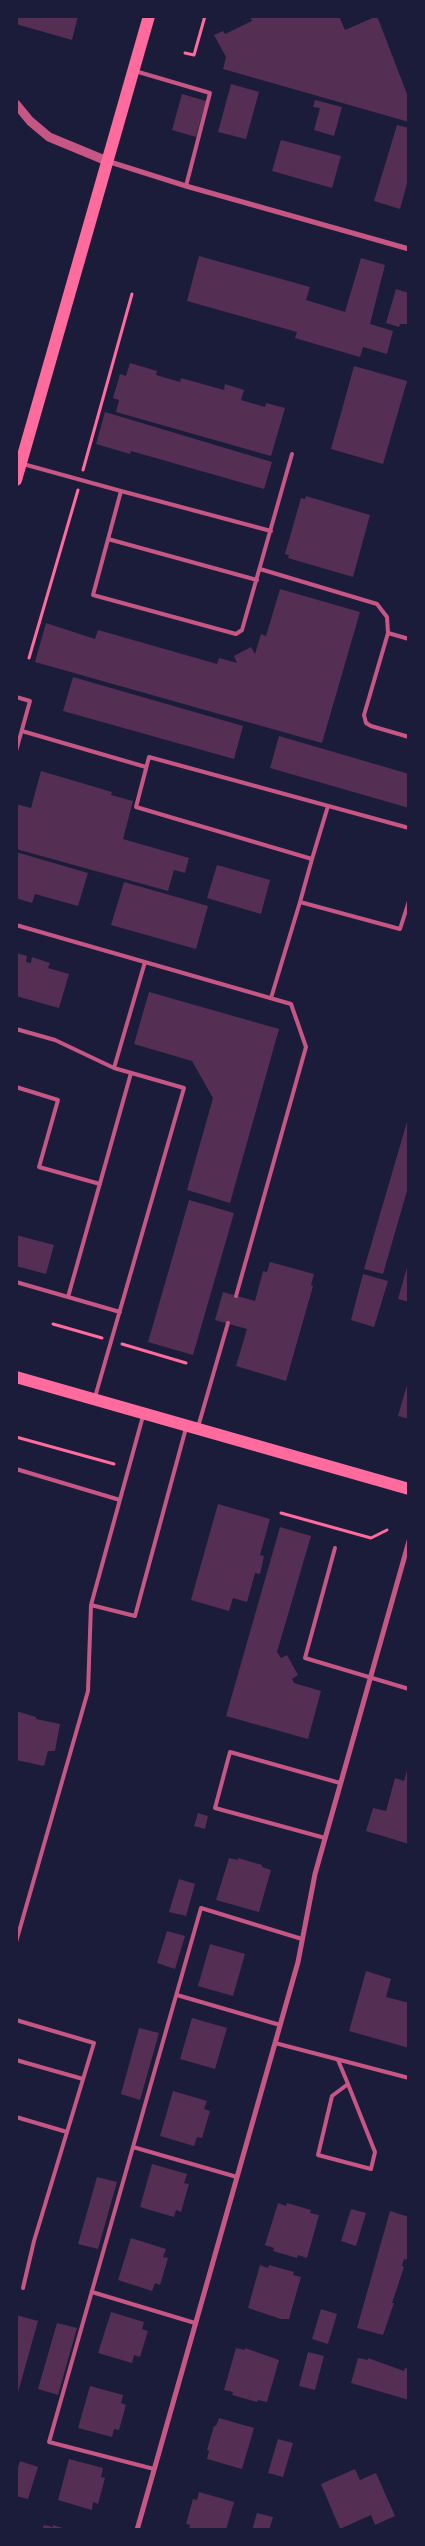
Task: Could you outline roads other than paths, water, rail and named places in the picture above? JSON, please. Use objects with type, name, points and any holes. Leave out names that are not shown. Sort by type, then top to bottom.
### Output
[{"type":"main road","points":[[16,480],[20,455],[149,16]]},
{"type":"main road","points":[[16,1377],[409,1489]]},
{"type":"street","points":[[16,104],[30,121],[49,137],[107,161],[186,186],[409,249]]},
{"type":"street","points":[[137,2530],[280,2025],[302,1939],[314,1874],[409,1541]]},
{"type":"lane","points":[[133,70],[210,93],[186,186]]},
{"type":"lane","points":[[121,490],[93,595],[236,634],[242,630],[292,454]]},
{"type":"lane","points":[[20,455],[121,490],[271,531]]},
{"type":"lane","points":[[108,539],[257,580]]},
{"type":"lane","points":[[260,569],[377,604],[387,617],[388,633],[364,715],[366,723],[371,726],[409,736]]},
{"type":"lane","points":[[388,633],[409,639]]},
{"type":"lane","points":[[16,698],[30,701],[16,751]]},
{"type":"lane","points":[[22,731],[146,767]]},
{"type":"lane","points":[[312,859],[136,807],[150,757],[409,828]]},
{"type":"lane","points":[[271,998],[328,806]]},
{"type":"lane","points":[[300,902],[400,929],[409,900]]},
{"type":"lane","points":[[16,925],[291,1004],[306,1047],[236,1296]]},
{"type":"lane","points":[[114,1068],[145,962]]},
{"type":"lane","points":[[16,1029],[55,1040],[114,1068],[184,1088],[94,1399]]},
{"type":"lane","points":[[68,1297],[131,1073]]},
{"type":"lane","points":[[16,1087],[58,1100],[39,1166],[100,1184]]},
{"type":"lane","points":[[16,1282],[120,1312]]},
{"type":"lane","points":[[91,1605],[135,1616],[192,1427],[228,1323]]},
{"type":"lane","points":[[16,1942],[88,1691],[91,1605],[144,1413]]},
{"type":"lane","points":[[16,1469],[120,1500]]},
{"type":"lane","points":[[335,1548],[305,1658],[409,1688]]},
{"type":"lane","points":[[325,1838],[215,1808],[230,1752],[340,1784]]},
{"type":"lane","points":[[154,2469],[49,2442],[202,1908],[302,1939]]},
{"type":"lane","points":[[177,1995],[280,2025]]},
{"type":"lane","points":[[16,2020],[94,2043],[50,2184],[23,2288]]},
{"type":"lane","points":[[275,2043],[409,2078]]},
{"type":"lane","points":[[16,2060],[83,2079]]},
{"type":"lane","points":[[338,2060],[348,2084],[375,2152],[371,2169],[318,2155],[332,2096],[348,2084]]},
{"type":"lane","points":[[16,2117],[66,2132]]},
{"type":"lane","points":[[133,2147],[237,2177]]},
{"type":"lane","points":[[92,2292],[195,2323]]}]
